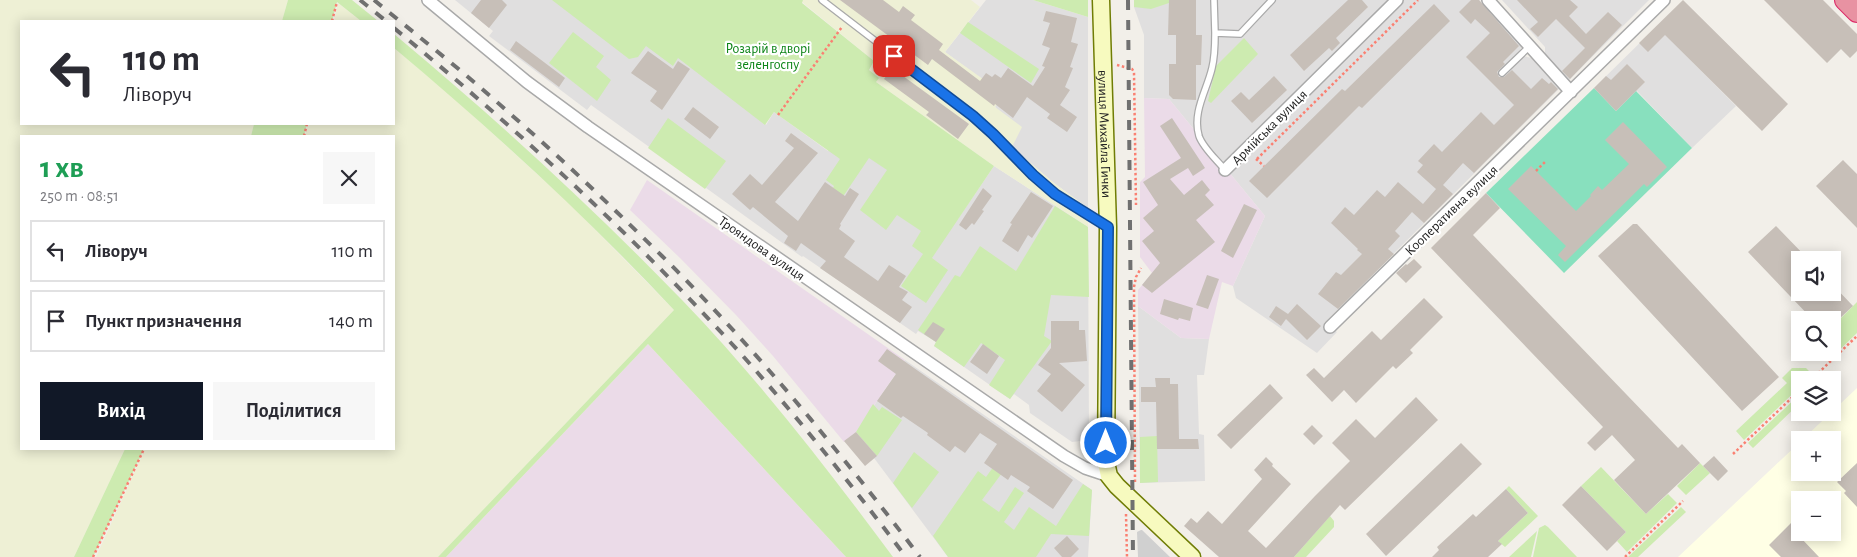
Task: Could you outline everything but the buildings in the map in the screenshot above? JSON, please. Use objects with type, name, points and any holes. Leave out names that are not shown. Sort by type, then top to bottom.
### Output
[{"type":"highway","points":[[1845,0],[1857,12]]},
{"type":"street","name":"Трояндова вулиця","points":[[428,0],[526,82],[588,127],[1064,456],[1085,468],[1109,476]]},
{"type":"street","name":"вулиця Михайла Гички","points":[[1101,0],[1108,227],[1106,462],[1109,476]]},
{"type":"street","name":"Армійська вулиця","points":[[1225,170],[1397,0]]},
{"type":"street","points":[[1488,0],[1571,92]]},
{"type":"street","name":"Кооперативна вулиця","points":[[1330,327],[1664,0]]},
{"type":"street","points":[[1109,476],[1130,500],[1192,557]]},
{"type":"lane","points":[[822,0],[973,116],[1055,194],[1108,227]]},
{"type":"lane","name":"Армійська вулиця","points":[[1214,0],[1215,55],[1198,108],[1198,129],[1203,142],[1225,170]]},
{"type":"lane","points":[[1215,33],[1240,34],[1272,0]]},
{"type":"lane","points":[[1502,74],[1530,46]]},
{"type":"path","points":[[1257,159],[1418,0]]},
{"type":"path","points":[[332,20],[337,2]]},
{"type":"path","points":[[778,115],[847,20]]},
{"type":"path","points":[[1103,62],[1129,68],[1134,72],[1136,205]]},
{"type":"path","points":[[1536,171],[1546,161]]},
{"type":"path","points":[[1127,557],[1130,500],[1134,287],[1136,277],[1142,268]]},
{"type":"path","points":[[1820,371],[1857,336]]},
{"type":"path","points":[[1733,454],[1791,399]]},
{"type":"path","points":[[93,557],[144,450]]},
{"type":"path","points":[[1624,557],[1683,501]]},
{"type":"shaded area","points":[[0,0],[288,0],[282,20],[20,20],[20,125],[254,125],[251,135],[20,135],[20,450],[125,450],[74,557],[0,557]]},
{"type":"shaded area","points":[[455,0],[652,0],[766,125],[774,112],[828,151],[839,136],[958,219],[994,166],[1088,227],[1089,440],[1072,442],[1030,413],[1029,405],[1014,394],[1010,399],[934,346],[936,342],[918,331],[916,334],[802,257],[591,105],[587,110],[489,36],[493,31]]},
{"type":"shaded area","points":[[803,0],[971,0],[980,7],[945,52],[1004,94],[995,107],[1022,127],[1012,147],[1054,183],[1088,208],[1088,227],[994,166],[876,82],[869,70],[874,61],[802,2]]},
{"type":"shaded area","points":[[986,0],[1033,0],[1088,17],[1088,208],[1054,183],[1012,147],[995,106],[1003,95],[945,52]]},
{"type":"shaded area","points":[[1134,0],[1479,0],[1523,44],[1520,50],[1499,71],[1505,76],[1524,56],[1531,58],[1559,89],[1324,323],[1337,332],[1317,353],[1236,298],[1233,286],[1265,216],[1169,99],[1144,98],[1144,35],[1134,7]]},
{"type":"shaded area","points":[[1502,0],[1649,0],[1568,81],[1545,55],[1545,47]]},
{"type":"shaded area","points":[[338,3],[360,20],[334,20]]},
{"type":"shaded area","points":[[1657,26],[1736,106],[1692,148],[1637,91],[1616,111],[1594,88]]},
{"type":"shaded area","points":[[395,49],[446,91],[571,205],[674,310],[438,557],[96,557],[145,450],[395,450],[395,135],[305,135],[308,125],[395,125]]},
{"type":"shaded area","points":[[1144,98],[1169,99],[1265,216],[1233,286],[1222,282],[1209,339],[1181,338],[1138,306],[1138,290],[1152,273],[1140,257],[1140,182],[1145,177]]},
{"type":"shaded area","points":[[647,180],[905,360],[856,432],[844,442],[773,356],[736,315],[630,210]]},
{"type":"shaded area","points":[[1138,306],[1181,338],[1209,339],[1204,375],[1197,375],[1199,434],[1204,435],[1205,481],[1140,483]]},
{"type":"shaded area","points":[[648,344],[846,557],[446,557]]},
{"type":"shaded area","points":[[905,360],[1092,490],[1088,557],[948,557],[874,458],[876,456],[856,432]]},
{"type":"shaded area","points":[[1857,388],[1857,557],[1678,557],[1791,450],[1791,481],[1841,481],[1841,431],[1812,431],[1822,421],[1841,421],[1841,403]]},
{"type":"shaded area","points":[[1142,530],[1170,557],[1138,557],[1137,532]]},
{"type":"green space","points":[[288,0],[352,0],[377,20],[360,20],[337,2],[332,20],[282,20]]},
{"type":"green space","name":"Розарій в дворі зеленгоспу","points":[[552,0],[803,0],[802,3],[874,61],[869,70],[879,78],[876,82],[994,166],[932,258],[948,270],[926,303],[901,286],[923,254],[912,246],[921,231],[897,215],[886,230],[860,210],[887,170],[869,158],[842,198],[832,190],[834,186],[826,180],[840,159],[774,112],[765,125],[678,58],[673,66],[646,46],[638,57],[629,59]]},
{"type":"green space","points":[[1033,0],[1088,0],[1088,17]]},
{"type":"green space","points":[[1134,0],[1169,0],[1169,3],[1151,9],[1134,7]]},
{"type":"green space","points":[[968,22],[1039,69],[1031,83],[960,33]]},
{"type":"green space","points":[[573,32],[604,56],[596,67],[611,80],[597,101],[549,63]]},
{"type":"green space","points":[[395,35],[542,163],[682,300],[738,361],[792,425],[893,557],[846,557],[648,344],[446,557],[438,557],[674,310],[573,207],[467,110],[395,49]]},
{"type":"green space","points":[[1244,38],[1258,54],[1211,103],[1208,101],[1216,66]]},
{"type":"green space","points":[[1594,88],[1616,111],[1636,91],[1692,148],[1564,273],[1486,193]]},
{"type":"green space","points":[[668,118],[726,161],[705,189],[648,148]]},
{"type":"green space","points":[[254,125],[307,125],[304,135],[251,135]]},
{"type":"green space","points":[[1055,206],[1088,227],[1089,297],[1051,295],[1044,336],[1052,341],[1010,399],[989,385],[1005,360],[981,343],[964,367],[934,346],[936,342],[918,330],[955,275],[960,277],[980,246],[1016,271]]},
{"type":"green space","points":[[1857,302],[1857,333],[1841,348],[1841,318]]},
{"type":"green space","points":[[1792,368],[1806,368],[1809,371],[1791,371],[1791,396],[1744,440],[1736,431],[1787,383],[1782,378]]},
{"type":"green space","points":[[1791,402],[1791,412],[1753,448],[1748,443]]},
{"type":"green space","points":[[873,404],[879,411],[882,407],[902,420],[877,456],[856,432]]},
{"type":"green space","points":[[1157,436],[1158,482],[1140,483],[1140,437]]},
{"type":"green space","points":[[125,450],[144,450],[93,557],[74,557]]},
{"type":"green space","points":[[914,452],[939,472],[912,508],[893,483]]},
{"type":"green space","points":[[996,463],[1005,469],[982,500],[999,512],[1015,487],[1024,493],[1004,522],[1014,530],[1029,507],[1056,526],[1083,484],[1092,490],[1089,536],[1051,534],[1036,557],[948,557],[933,536],[978,471],[986,477]]},
{"type":"green space","points":[[1700,463],[1710,473],[1686,495],[1677,486]]},
{"type":"green space","points":[[1601,467],[1646,514],[1668,494],[1677,503],[1627,552],[1617,541],[1626,532],[1581,486]]},
{"type":"green space","points":[[1509,486],[1538,516],[1505,547],[1498,541],[1528,513],[1506,489]]},
{"type":"green space","points":[[1681,507],[1686,512],[1638,557],[1628,557]]},
{"type":"green space","points":[[1330,516],[1334,521],[1334,527],[1306,557],[1294,557]]},
{"type":"green space","points":[[1545,525],[1577,557],[1533,557],[1539,528]]},
{"type":"green space","points":[[1537,531],[1531,557],[1509,557]]},
{"type":"railway","points":[[360,0],[385,20]]},
{"type":"railway","points":[[374,0],[474,82],[546,146],[697,291],[764,364],[828,440],[920,557]]},
{"type":"railway","points":[[1128,0],[1133,557]]},
{"type":"railway","points":[[395,29],[530,145],[660,268],[742,355],[806,429],[906,557]]},
{"type":"route","points":[[894,56],[973,116],[1055,194],[1108,227],[1106,443]]}]
